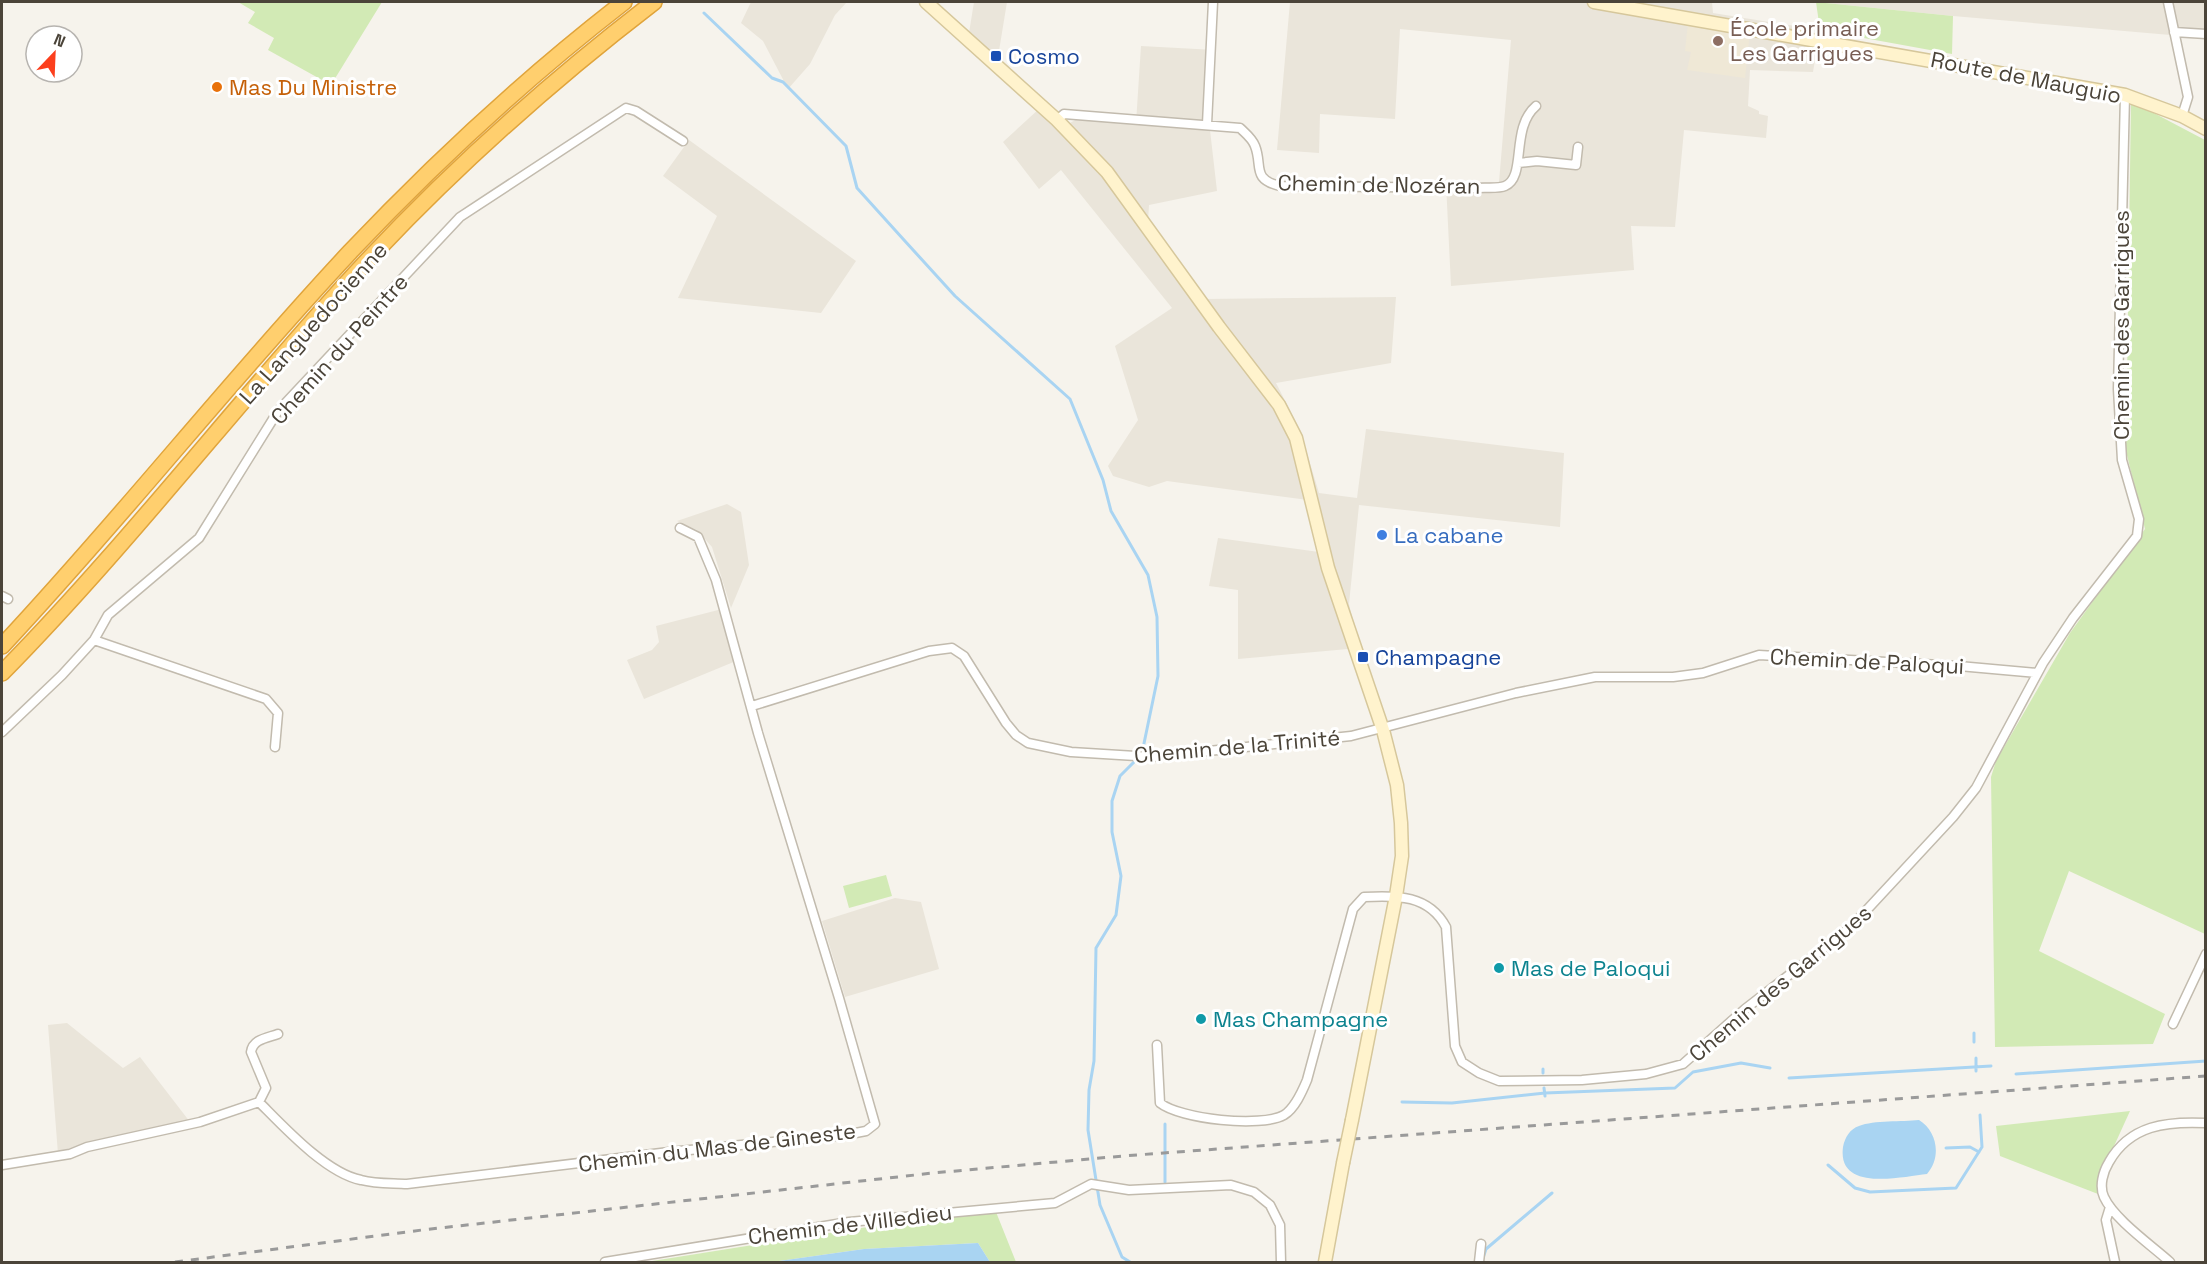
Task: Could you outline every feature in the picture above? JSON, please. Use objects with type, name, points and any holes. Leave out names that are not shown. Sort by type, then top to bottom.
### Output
[{"type":"highway","name":"La Languedocienne","points":[[2,646],[313,292],[384,216],[500,105],[624,2]]},
{"type":"highway","name":"La Languedocienne","points":[[2,673],[75,594],[342,288],[401,226],[524,108],[654,2]]},
{"type":"street","points":[[926,2],[1058,120],[1121,189],[1168,258],[1287,417],[1299,446],[1328,568],[1342,615],[1383,730],[1397,785],[1401,823],[1402,856],[1396,896],[1325,1263]]},
{"type":"street","points":[[1207,124],[1213,2]]},
{"type":"street","name":"Route de Mauguio","points":[[1594,2],[1842,43],[2125,95],[2182,116],[2205,129]]},
{"type":"street","points":[[2168,2],[2187,98],[2182,116]]},
{"type":"street","points":[[2174,32],[2205,34]]},
{"type":"street","name":"Chemin des Garrigues","points":[[1396,896],[1432,908],[1446,927],[1455,1046],[1462,1062],[1479,1073],[1499,1081],[1582,1080],[1646,1074],[1683,1065],[1754,1002],[1850,928],[1884,894],[1976,788],[2037,673],[2073,618],[2133,544],[2138,529],[2137,513],[2122,460],[2118,401],[2125,95]]},
{"type":"street","name":"Chemin de Nozéran","points":[[1058,120],[1064,114],[1240,128],[1251,138],[1257,148],[1261,176],[1268,183],[1280,186],[1505,186],[1514,179],[1521,130],[1530,112],[1536,106]]},
{"type":"street","name":"Chemin du Peintre","points":[[2,732],[62,675],[94,640],[108,615],[199,538],[278,411],[460,217],[626,108],[636,111],[682,141]]},
{"type":"street","points":[[1518,163],[1537,161],[1576,165],[1578,147]]},
{"type":"street","points":[[680,528],[698,537],[716,580],[752,706]]},
{"type":"street","points":[[94,640],[266,699],[278,713],[275,747]]},
{"type":"street","name":"Chemin de la Trinité","points":[[752,706],[929,651],[952,648],[964,656],[1016,735],[1042,748],[1152,757],[1351,736],[1383,730]]},
{"type":"street","name":"Chemin de Paloqui","points":[[1383,730],[1516,693],[1595,677],[1673,678],[1702,673],[1759,655],[1959,666],[2037,673]]},
{"type":"street","name":"Chemin du Mas de Gineste","points":[[260,1101],[284,1127],[332,1167],[358,1180],[376,1183],[407,1184],[669,1152],[845,1135],[866,1131],[875,1124],[752,706]]},
{"type":"street","points":[[1156,1045],[1160,1103],[1170,1111],[1261,1121],[1284,1115],[1299,1098],[1307,1080],[1353,909],[1364,897],[1396,896]]},
{"type":"street","points":[[2173,1024],[2205,954]]},
{"type":"street","points":[[2,1165],[70,1154],[87,1147],[200,1122],[260,1101],[266,1088],[251,1052],[252,1045],[256,1041],[278,1034]]},
{"type":"street","points":[[2169,1263],[2110,1207],[2101,1189],[2105,1169],[2117,1148],[2132,1136],[2154,1125],[2175,1121],[2205,1123]]},
{"type":"street","name":"Chemin de Villedieu","points":[[605,1263],[849,1222],[1056,1203],[1096,1184],[1129,1190],[1230,1185],[1254,1192],[1270,1205],[1280,1225],[1281,1263]]},
{"type":"street","points":[[2110,1207],[2106,1220],[2115,1263]]},
{"type":"street","points":[[1479,1263],[1481,1245]]},
{"type":"shaded area","points":[[751,2],[847,2],[835,15],[810,64],[788,89],[763,41],[741,23]]},
{"type":"shaded area","points":[[974,2],[1007,2],[998,57],[969,33]]},
{"type":"shaded area","points":[[1290,2],[1712,2],[1713,13],[1820,30],[1813,72],[1750,70],[1748,106],[1759,111],[1759,114],[1768,116],[1766,138],[1684,130],[1675,227],[1631,226],[1634,270],[1451,286],[1446,183],[1499,182],[1511,40],[1400,29],[1395,119],[1320,114],[1319,153],[1277,150]]},
{"type":"shaded area","points":[[1816,2],[2205,2],[2205,38],[1953,16]]},
{"type":"shaded area","name":"École primaire Les Garrigues","points":[[1688,23],[1750,32],[1745,78],[1687,70],[1691,52],[1685,51]]},
{"type":"shaded area","points":[[1141,46],[1215,50],[1210,130],[1217,191],[1149,205],[1148,222],[1204,299],[1396,297],[1391,363],[1276,383],[1300,430],[1319,493],[1357,498],[1366,429],[1564,453],[1560,527],[1359,505],[1349,604],[1359,648],[1238,659],[1238,590],[1209,586],[1218,538],[1319,552],[1308,500],[1167,481],[1149,487],[1113,476],[1108,466],[1138,420],[1115,346],[1172,308],[1061,170],[1039,189],[1003,142],[1040,108],[1059,129],[1079,118],[1136,123]]},
{"type":"shaded area","points":[[689,140],[856,261],[821,313],[678,298],[717,216],[663,176]]},
{"type":"shaded area","points":[[727,504],[741,512],[749,565],[731,608],[712,547],[697,530],[677,521]]},
{"type":"shaded area","points":[[722,609],[736,661],[644,699],[627,660],[652,650],[659,642],[656,626]]},
{"type":"shaded area","points":[[895,898],[921,902],[939,969],[845,997],[822,921]]},
{"type":"shaded area","points":[[67,1023],[123,1068],[140,1057],[190,1122],[58,1154],[48,1025]]},
{"type":"green space","points":[[238,2],[382,2],[331,85],[268,50],[274,38],[248,23],[255,12]]},
{"type":"green space","points":[[1816,2],[1953,16],[1952,54],[1820,30]]},
{"type":"green space","points":[[2131,101],[2205,140],[2205,934],[2069,871],[2039,951],[2165,1014],[2153,1044],[1995,1047],[1991,777],[1996,761],[2070,633],[2145,529],[2126,451]]},
{"type":"green space","points":[[886,875],[892,896],[849,908],[843,886]]},
{"type":"green space","points":[[2130,1111],[2099,1179],[2098,1194],[2000,1156],[1996,1126]]},
{"type":"green space","points":[[994,1207],[1016,1262],[990,1262],[978,1243],[864,1249],[772,1262],[646,1262]]},
{"type":"water","points":[[1919,1120],[1930,1131],[1935,1145],[1935,1160],[1927,1174],[1887,1179],[1860,1176],[1850,1171],[1844,1161],[1843,1147],[1845,1140],[1856,1127],[1872,1123]]},
{"type":"water","points":[[978,1243],[990,1262],[772,1262],[864,1249]]},
{"type":"waterway","points":[[704,13],[772,78],[783,82],[846,146],[857,188],[955,296],[1070,399],[1103,480],[1111,511],[1148,575],[1157,617],[1158,676],[1142,753]]},
{"type":"waterway","points":[[1130,1262],[1122,1257],[1100,1205],[1088,1130],[1089,1090],[1094,1061],[1096,948],[1116,915],[1121,876],[1112,832],[1112,801],[1120,776],[1138,758]]},
{"type":"waterway","points":[[1974,1033],[1974,1042]]},
{"type":"waterway","points":[[1976,1058],[1976,1071]]},
{"type":"waterway","points":[[2016,1074],[2206,1061]]},
{"type":"waterway","points":[[1402,1102],[1452,1103],[1545,1093],[1675,1088],[1693,1072],[1741,1063],[1770,1068]]},
{"type":"waterway","points":[[1789,1078],[1991,1066]]},
{"type":"waterway","points":[[1544,1088],[1545,1096]]},
{"type":"waterway","points":[[1828,1165],[1855,1188],[1870,1192],[1956,1188],[1982,1147],[1980,1115]]},
{"type":"waterway","points":[[1165,1124],[1165,1182]]},
{"type":"waterway","points":[[1946,1148],[1970,1147],[1979,1152]]},
{"type":"waterway","points":[[1483,1258],[1486,1249],[1552,1193]]},
{"type":"railway","points":[[175,1262],[422,1230],[933,1173],[1123,1156],[2206,1076]]},
{"type":"place","name":"École primaire Les Garrigues","points":[[1718,41]]},
{"type":"place","name":"Cosmo","points":[[996,56]]},
{"type":"place","name":"Mas Du Ministre","points":[[217,87]]},
{"type":"place","name":"La cabane","points":[[1382,535]]},
{"type":"place","name":"Champagne","points":[[1363,657]]},
{"type":"place","name":"Mas de Paloqui","points":[[1499,968]]},
{"type":"place","name":"Mas Champagne","points":[[1201,1019]]}]
